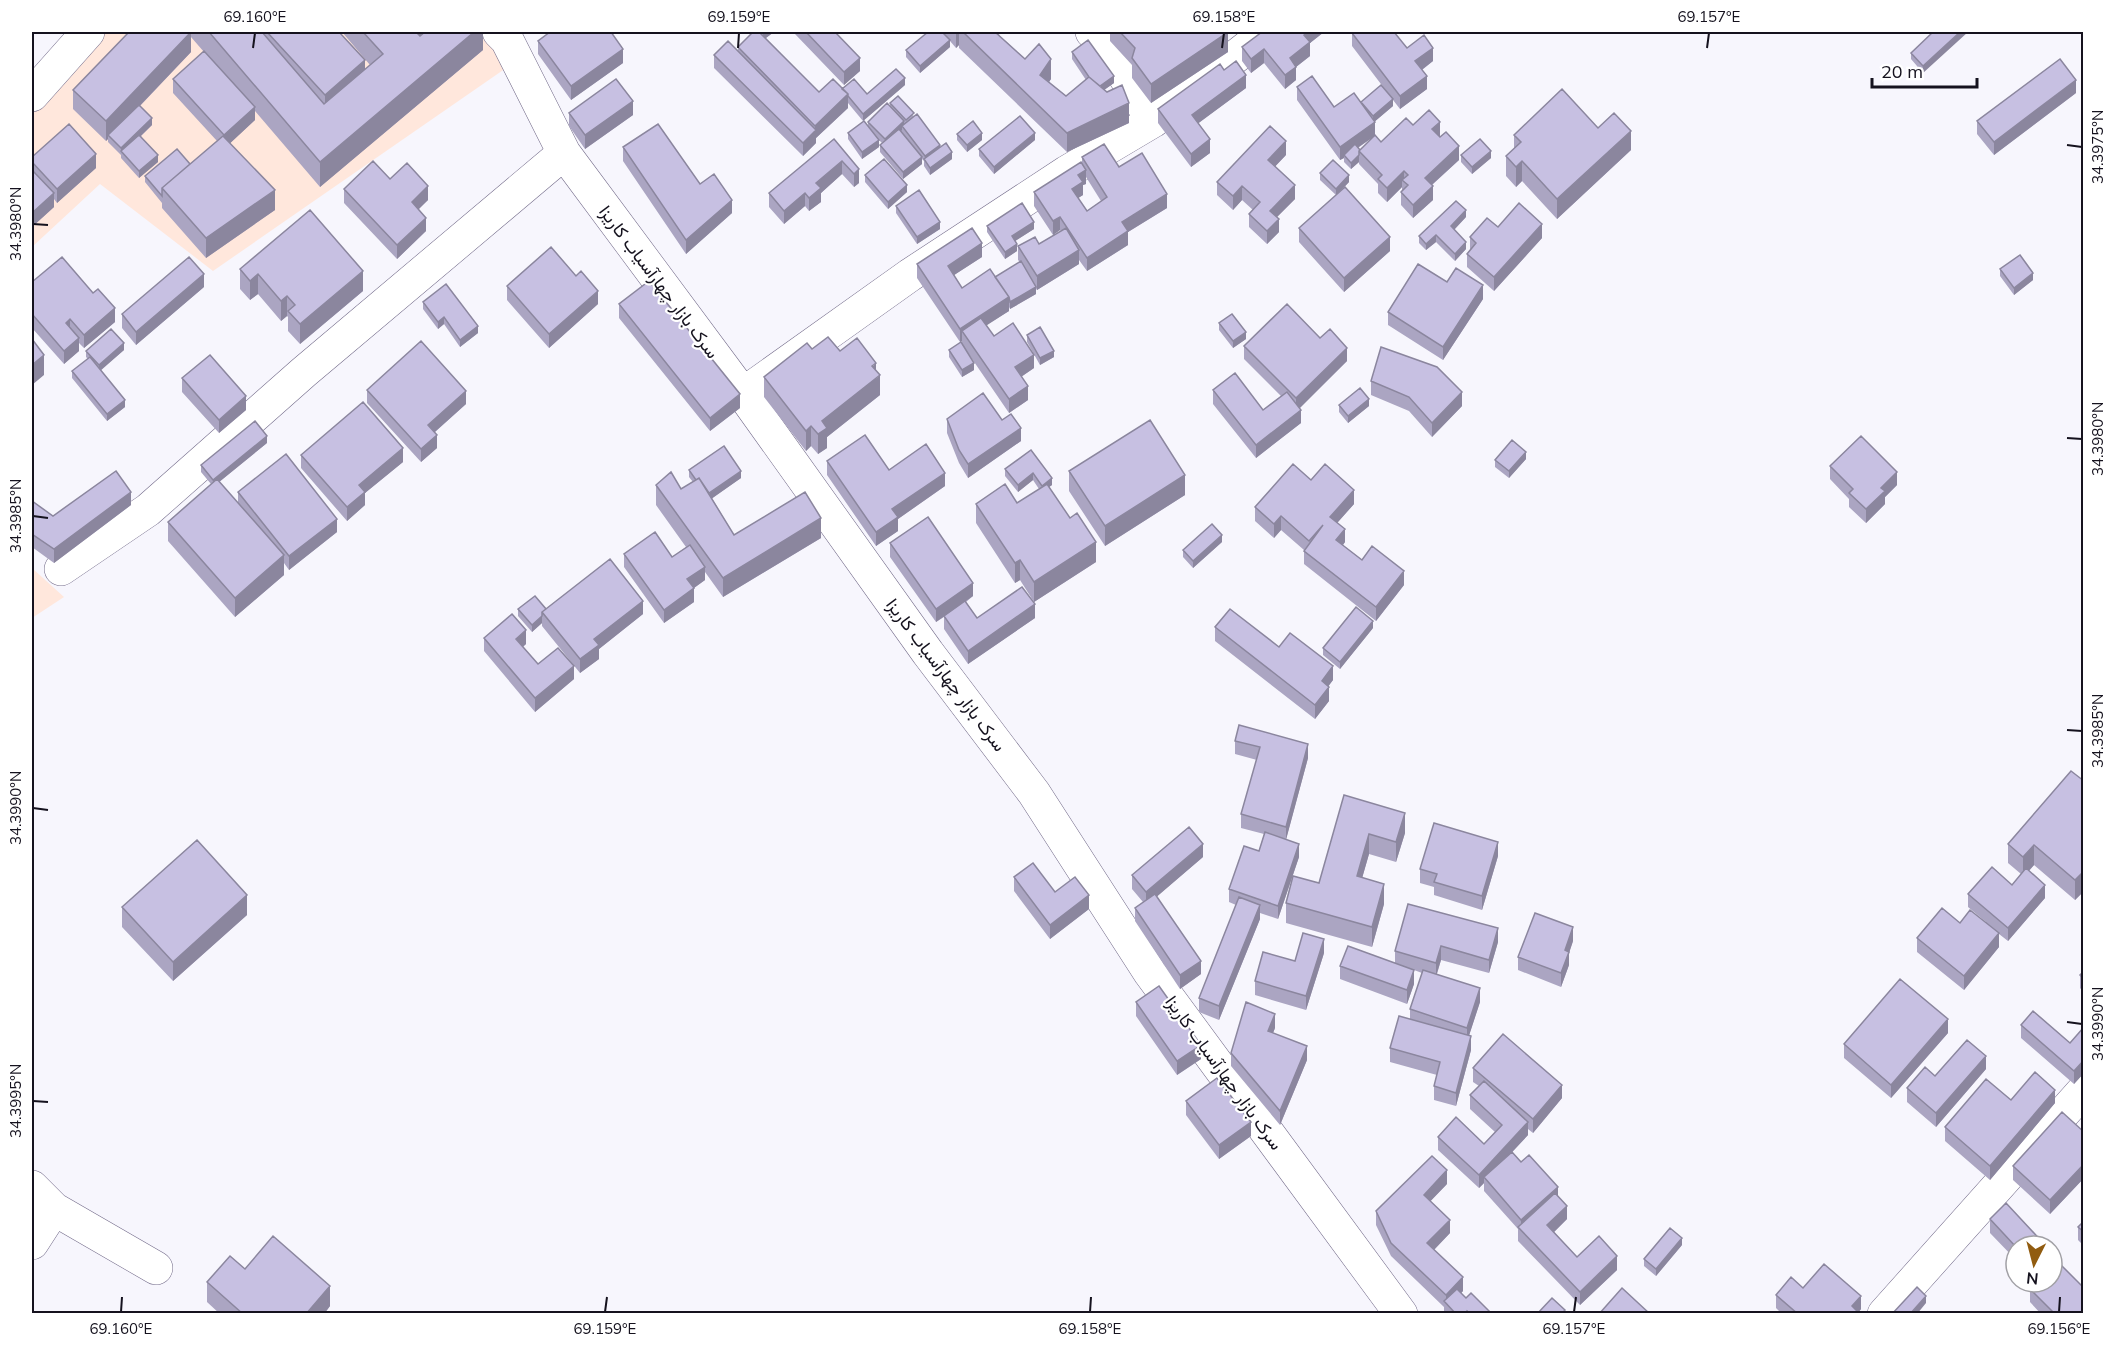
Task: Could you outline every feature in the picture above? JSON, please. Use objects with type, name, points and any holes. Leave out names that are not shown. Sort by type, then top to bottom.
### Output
[{"type":"main road","points":[[32,95],[88,32]]},
{"type":"main road","points":[[1092,32],[1103,42],[1153,121]]},
{"type":"main road","points":[[743,394],[910,274],[1066,172],[1153,121],[1230,43],[1267,32]]},
{"type":"main road","name":"سرک بازار چهارآسیاب کاریزا","points":[[508,34],[564,153],[743,394],[928,654],[1034,793],[1150,973],[1401,1314]]},
{"type":"main road","points":[[61,569],[148,510],[304,372],[564,153]]},
{"type":"main road","points":[[1884,1314],[2084,1090]]},
{"type":"main road","points":[[32,1243],[43,1198],[156,1268]]},
{"type":"shaded area","points":[[93,32],[486,32],[509,66],[213,271],[100,184],[32,247],[32,103]]},
{"type":"shaded area","points":[[32,568],[64,597],[32,618]]},
{"type":"building","points":[[129,32],[191,32],[106,121],[73,90]]},
{"type":"building","points":[[209,32],[262,32],[324,104],[383,54],[363,32],[416,32],[420,36],[425,32],[474,32],[320,162]]},
{"type":"building","points":[[267,32],[339,32],[365,60],[325,95]]},
{"type":"building","points":[[550,32],[611,32],[623,49],[571,86],[538,41]]},
{"type":"building","points":[[753,32],[759,32],[819,92],[833,79],[848,94],[815,126],[738,47]]},
{"type":"building","points":[[806,32],[835,32],[860,58],[844,72]]},
{"type":"building","points":[[928,32],[942,32],[950,40],[920,66],[906,50]]},
{"type":"building","points":[[963,32],[995,32],[1025,59],[1039,44],[1051,59],[1040,75],[1066,96],[1089,77],[1107,92],[1122,85],[1129,103],[1067,133]]},
{"type":"building","points":[[1120,32],[1228,32],[1151,84],[1132,58],[1135,48]]},
{"type":"building","points":[[1262,32],[1308,32],[1304,35],[1310,42],[1290,58],[1296,67],[1285,75],[1264,49],[1251,59],[1242,47]]},
{"type":"building","points":[[1353,32],[1394,32],[1407,48],[1424,35],[1433,48],[1415,61],[1427,76],[1400,96]]},
{"type":"building","points":[[1933,32],[1960,32],[1923,66],[1911,53]]},
{"type":"building","points":[[1088,40],[1114,76],[1100,86],[1089,77],[1072,52]]},
{"type":"building","points":[[728,41],[816,130],[803,143],[714,55]]},
{"type":"building","points":[[204,51],[255,107],[224,135],[173,79]]},
{"type":"building","points":[[2060,59],[2076,80],[1994,142],[1977,121]]},
{"type":"building","points":[[1236,61],[1246,75],[1192,115],[1210,139],[1191,154],[1158,109],[1220,64],[1224,70]]},
{"type":"building","points":[[896,69],[905,78],[863,114],[842,89],[854,79],[867,94]]},
{"type":"building","points":[[1312,76],[1334,107],[1354,93],[1375,122],[1340,147],[1297,87]]},
{"type":"building","points":[[616,79],[633,101],[585,135],[569,113]]},
{"type":"building","points":[[1381,85],[1393,99],[1373,116],[1361,102]]},
{"type":"building","points":[[1562,89],[1598,128],[1614,113],[1631,131],[1557,199],[1522,161],[1516,167],[1506,156],[1521,142],[1514,135]]},
{"type":"building","points":[[898,96],[914,113],[906,120],[890,103]]},
{"type":"building","points":[[887,103],[904,121],[885,139],[868,122]]},
{"type":"building","points":[[139,105],[152,118],[121,148],[108,135]]},
{"type":"building","points":[[1429,110],[1440,122],[1432,129],[1440,137],[1446,132],[1459,146],[1425,178],[1433,186],[1413,205],[1401,192],[1408,185],[1402,180],[1408,175],[1404,171],[1387,188],[1378,179],[1382,175],[1359,151],[1375,135],[1381,142],[1406,118],[1413,125]]},
{"type":"building","points":[[917,114],[940,145],[925,156],[902,126]]},
{"type":"building","points":[[1020,116],[1035,133],[994,167],[979,149]]},
{"type":"building","points":[[864,121],[879,140],[862,152],[848,133]]},
{"type":"building","points":[[973,121],[982,133],[967,145],[957,134]]},
{"type":"building","points":[[69,124],[96,154],[57,189],[32,162],[32,157]]},
{"type":"building","points":[[658,124],[700,184],[714,174],[732,200],[686,240],[623,147]]},
{"type":"building","points":[[1270,126],[1286,141],[1268,160],[1295,185],[1270,211],[1279,219],[1267,231],[1249,214],[1260,202],[1242,186],[1233,196],[1217,182]]},
{"type":"building","points":[[899,129],[922,157],[903,172],[880,145]]},
{"type":"building","points":[[139,135],[158,155],[139,171],[121,151]]},
{"type":"building","points":[[223,136],[275,190],[206,238],[162,188]]},
{"type":"building","points":[[834,139],[859,169],[854,174],[842,161],[816,183],[821,188],[809,198],[805,193],[784,211],[769,193]]},
{"type":"building","points":[[1480,139],[1491,151],[1472,167],[1461,155]]},
{"type":"building","points":[[946,143],[952,152],[930,168],[924,159]]},
{"type":"building","points":[[1104,144],[1119,167],[1142,153],[1167,194],[1122,222],[1128,231],[1087,258],[1060,217],[1053,221],[1034,192],[1081,162],[1086,170],[1078,175],[1083,182],[1072,189],[1087,211],[1107,197],[1082,157]]},
{"type":"building","points":[[1355,144],[1360,150],[1359,155],[1351,163],[1344,155]]},
{"type":"building","points":[[177,149],[190,164],[162,188],[162,196],[145,176]]},
{"type":"building","points":[[884,159],[907,185],[888,202],[865,175]]},
{"type":"building","points":[[1333,160],[1349,175],[1336,189],[1320,173]]},
{"type":"building","points":[[373,161],[390,179],[407,163],[428,186],[412,202],[426,218],[397,245],[344,189]]},
{"type":"building","points":[[32,170],[54,193],[32,213]]},
{"type":"building","points":[[1345,187],[1390,237],[1344,278],[1299,228]]},
{"type":"building","points":[[919,190],[940,222],[917,237],[896,206]]},
{"type":"building","points":[[1456,201],[1466,210],[1451,226],[1466,242],[1455,254],[1436,235],[1426,244],[1419,236]]},
{"type":"building","points":[[1022,203],[1034,222],[1012,236],[1017,244],[1005,252],[987,226]]},
{"type":"building","points":[[1519,203],[1542,224],[1494,277],[1467,254],[1476,243],[1470,237],[1487,218],[1498,227]]},
{"type":"building","points":[[310,210],[363,271],[300,324],[288,311],[295,305],[287,296],[281,301],[258,274],[250,281],[240,269]]},
{"type":"building","points":[[972,228],[982,243],[948,266],[962,288],[990,269],[1009,297],[960,329],[917,264]]},
{"type":"building","points":[[1066,228],[1079,250],[1037,276],[1018,246],[1035,237],[1039,244]]},
{"type":"building","points":[[551,247],[576,276],[581,271],[598,291],[549,334],[507,286]]},
{"type":"building","points":[[2020,255],[2033,273],[2014,288],[2000,269]]},
{"type":"building","points":[[62,257],[93,293],[98,289],[115,308],[84,335],[70,319],[66,323],[79,338],[64,351],[32,314],[32,282]]},
{"type":"building","points":[[189,257],[204,274],[136,332],[122,314]]},
{"type":"building","points":[[1021,261],[1036,287],[1010,302],[995,277]]},
{"type":"building","points":[[1418,264],[1447,282],[1456,268],[1483,285],[1443,347],[1388,312]]},
{"type":"building","points":[[649,281],[740,394],[710,418],[619,304]]},
{"type":"building","points":[[446,284],[478,326],[460,340],[444,317],[438,322],[423,302]]},
{"type":"building","points":[[1287,304],[1320,338],[1330,329],[1347,348],[1296,398],[1244,346]]},
{"type":"building","points":[[1232,314],[1246,332],[1233,341],[1219,323]]},
{"type":"building","points":[[981,318],[994,336],[1013,323],[1034,355],[1015,367],[1028,386],[1009,399],[962,331]]},
{"type":"building","points":[[1040,327],[1054,351],[1040,358],[1027,335]]},
{"type":"building","points":[[111,329],[124,343],[99,365],[86,351]]},
{"type":"building","points":[[828,337],[840,351],[857,338],[876,363],[872,366],[880,375],[822,421],[827,428],[818,434],[811,426],[806,431],[764,377],[807,343],[812,349]]},
{"type":"building","points":[[32,339],[44,355],[32,365]]},
{"type":"building","points":[[421,341],[466,391],[428,425],[437,435],[421,449],[367,390]]},
{"type":"building","points":[[961,342],[974,363],[962,370],[949,350]]},
{"type":"building","points":[[1381,347],[1437,367],[1462,392],[1432,423],[1409,397],[1371,381]]},
{"type":"building","points":[[210,355],[246,396],[219,420],[182,378]]},
{"type":"building","points":[[90,357],[125,400],[107,414],[72,371]]},
{"type":"building","points":[[1235,373],[1263,410],[1287,392],[1301,410],[1256,445],[1213,390]]},
{"type":"building","points":[[1360,388],[1369,399],[1348,416],[1339,405]]},
{"type":"building","points":[[983,393],[1002,420],[1011,414],[1021,428],[968,464],[959,450],[947,419]]},
{"type":"building","points":[[363,402],[403,448],[359,485],[365,492],[347,507],[301,455]]},
{"type":"building","points":[[1150,420],[1185,475],[1105,526],[1069,471]]},
{"type":"building","points":[[255,421],[267,436],[213,480],[201,465]]},
{"type":"building","points":[[865,435],[889,470],[926,444],[945,473],[892,509],[898,517],[876,532],[827,461]]},
{"type":"building","points":[[1861,436],[1897,472],[1881,488],[1885,491],[1866,509],[1849,493],[1853,489],[1830,466]]},
{"type":"building","points":[[1512,440],[1526,452],[1509,471],[1495,460]]},
{"type":"building","points":[[724,446],[741,471],[709,493],[699,478],[696,480],[689,470]]},
{"type":"building","points":[[1031,450],[1052,478],[1042,486],[1033,473],[1018,485],[1005,469]]},
{"type":"building","points":[[286,454],[337,519],[289,556],[238,492]]},
{"type":"building","points":[[1293,464],[1311,480],[1325,464],[1354,490],[1330,517],[1345,529],[1336,540],[1362,560],[1372,546],[1404,571],[1376,607],[1304,551],[1323,525],[1309,541],[1281,516],[1274,524],[1255,507]]},
{"type":"building","points":[[116,471],[131,492],[54,549],[32,534],[32,501],[53,516]]},
{"type":"building","points":[[671,472],[681,489],[699,478],[734,535],[805,492],[821,518],[723,578],[656,485]]},
{"type":"building","points":[[217,479],[284,555],[235,598],[168,522]]},
{"type":"building","points":[[1005,484],[1017,503],[1047,484],[1070,518],[1077,513],[1096,542],[1034,582],[1020,560],[1015,563],[976,504]]},
{"type":"building","points":[[928,517],[973,583],[936,609],[890,543]]},
{"type":"building","points":[[1212,524],[1222,535],[1193,561],[1183,550]]},
{"type":"building","points":[[655,532],[672,557],[690,545],[705,567],[687,579],[694,588],[664,610],[624,554]]},
{"type":"building","points":[[610,559],[643,601],[594,639],[599,645],[580,659],[542,612]]},
{"type":"building","points":[[1022,587],[1035,604],[968,651],[944,616],[965,601],[977,618]]},
{"type":"building","points":[[535,596],[546,609],[532,625],[518,609]]},
{"type":"building","points":[[1356,607],[1373,621],[1340,662],[1323,648]]},
{"type":"building","points":[[1230,609],[1279,647],[1290,633],[1333,666],[1322,681],[1329,687],[1315,705],[1215,627]]},
{"type":"building","points":[[512,614],[526,630],[516,639],[538,664],[558,648],[574,666],[535,698],[484,638]]},
{"type":"building","points":[[1239,725],[1308,744],[1286,827],[1241,814],[1260,747],[1235,741]]},
{"type":"building","points":[[2071,771],[2084,781],[2084,871],[2075,880],[2034,845],[2023,857],[2008,844]]},
{"type":"building","points":[[1344,795],[1405,813],[1396,842],[1369,834],[1357,876],[1384,884],[1372,927],[1286,903],[1293,876],[1319,883]]},
{"type":"building","points":[[1434,823],[1498,842],[1482,896],[1434,882],[1437,874],[1420,869]]},
{"type":"building","points":[[1189,827],[1203,844],[1146,892],[1132,875]]},
{"type":"building","points":[[1265,832],[1299,844],[1278,906],[1229,889],[1244,846],[1259,851]]},
{"type":"building","points":[[197,840],[247,895],[173,962],[122,907]]},
{"type":"building","points":[[1033,863],[1055,892],[1075,877],[1089,895],[1050,925],[1014,877]]},
{"type":"building","points":[[1992,867],[2012,885],[2026,868],[2045,885],[2008,928],[1968,894]]},
{"type":"building","points":[[1155,894],[1201,961],[1180,975],[1135,908]]},
{"type":"building","points":[[1239,897],[1260,905],[1219,1006],[1199,998]]},
{"type":"building","points":[[1408,904],[1498,928],[1489,960],[1441,946],[1436,963],[1395,951]]},
{"type":"building","points":[[1942,908],[1960,923],[1970,910],[1999,933],[1964,976],[1917,938]]},
{"type":"building","points":[[1535,913],[1573,927],[1565,950],[1569,952],[1561,973],[1518,957]]},
{"type":"building","points":[[1303,933],[1324,939],[1306,996],[1255,981],[1263,952],[1295,961]]},
{"type":"building","points":[[1348,946],[1414,970],[1407,990],[1340,966]]},
{"type":"building","points":[[1423,970],[1480,988],[1467,1028],[1410,1009]]},
{"type":"building","points":[[1900,979],[1948,1019],[1891,1085],[1844,1044]]},
{"type":"building","points":[[1159,986],[1201,1045],[1177,1061],[1136,1002]]},
{"type":"building","points":[[1246,1002],[1275,1014],[1268,1031],[1307,1046],[1280,1111],[1231,1053]]},
{"type":"building","points":[[2033,1011],[2070,1043],[2084,1027],[2084,1060],[2074,1071],[2021,1025]]},
{"type":"building","points":[[1399,1016],[1471,1036],[1456,1093],[1434,1086],[1440,1062],[1390,1048]]},
{"type":"building","points":[[1503,1034],[1562,1085],[1533,1119],[1473,1068]]},
{"type":"building","points":[[1967,1040],[1986,1056],[1936,1113],[1907,1088],[1925,1067],[1935,1076]]},
{"type":"building","points":[[2035,1072],[2055,1090],[1990,1166],[1945,1127],[1986,1079],[2011,1100]]},
{"type":"building","points":[[1217,1078],[1251,1122],[1219,1145],[1186,1101]]},
{"type":"building","points":[[1484,1081],[1528,1122],[1479,1175],[1438,1137],[1456,1117],[1484,1144],[1502,1125],[1470,1095]]},
{"type":"building","points":[[2062,1112],[2084,1132],[2084,1164],[2050,1200],[2013,1166]]},
{"type":"building","points":[[1512,1152],[1521,1162],[1529,1155],[1558,1187],[1521,1220],[1484,1177]]},
{"type":"building","points":[[1432,1156],[1447,1170],[1424,1195],[1450,1220],[1427,1243],[1463,1277],[1446,1295],[1391,1243],[1376,1211]]},
{"type":"building","points":[[1555,1193],[1567,1206],[1547,1225],[1577,1257],[1599,1236],[1617,1256],[1580,1292],[1518,1227]]},
{"type":"building","points":[[2006,1203],[2035,1234],[2004,1234],[1990,1219]]},
{"type":"building","points":[[2084,1221],[2084,1232],[2078,1227]]},
{"type":"building","points":[[1670,1228],[1682,1238],[1656,1269],[1644,1259]]},
{"type":"building","points":[[273,1236],[330,1286],[306,1314],[243,1314],[207,1282],[230,1256],[245,1269]]},
{"type":"building","points":[[1824,1264],[1861,1296],[1852,1306],[1860,1314],[1798,1314],[1776,1295],[1791,1277],[1803,1288]]},
{"type":"building","points":[[2064,1268],[2084,1288],[2084,1314],[2055,1314],[2035,1294],[2064,1294]]},
{"type":"building","points":[[1917,1287],[1926,1296],[1910,1314],[1892,1314]]},
{"type":"building","points":[[1622,1288],[1650,1314],[1599,1314]]},
{"type":"building","points":[[1457,1289],[1466,1298],[1471,1293],[1492,1314],[1470,1314],[1467,1311],[1465,1314],[1456,1314],[1444,1301]]},
{"type":"building","points":[[1552,1298],[1565,1310],[1561,1314],[1537,1314]]}]
